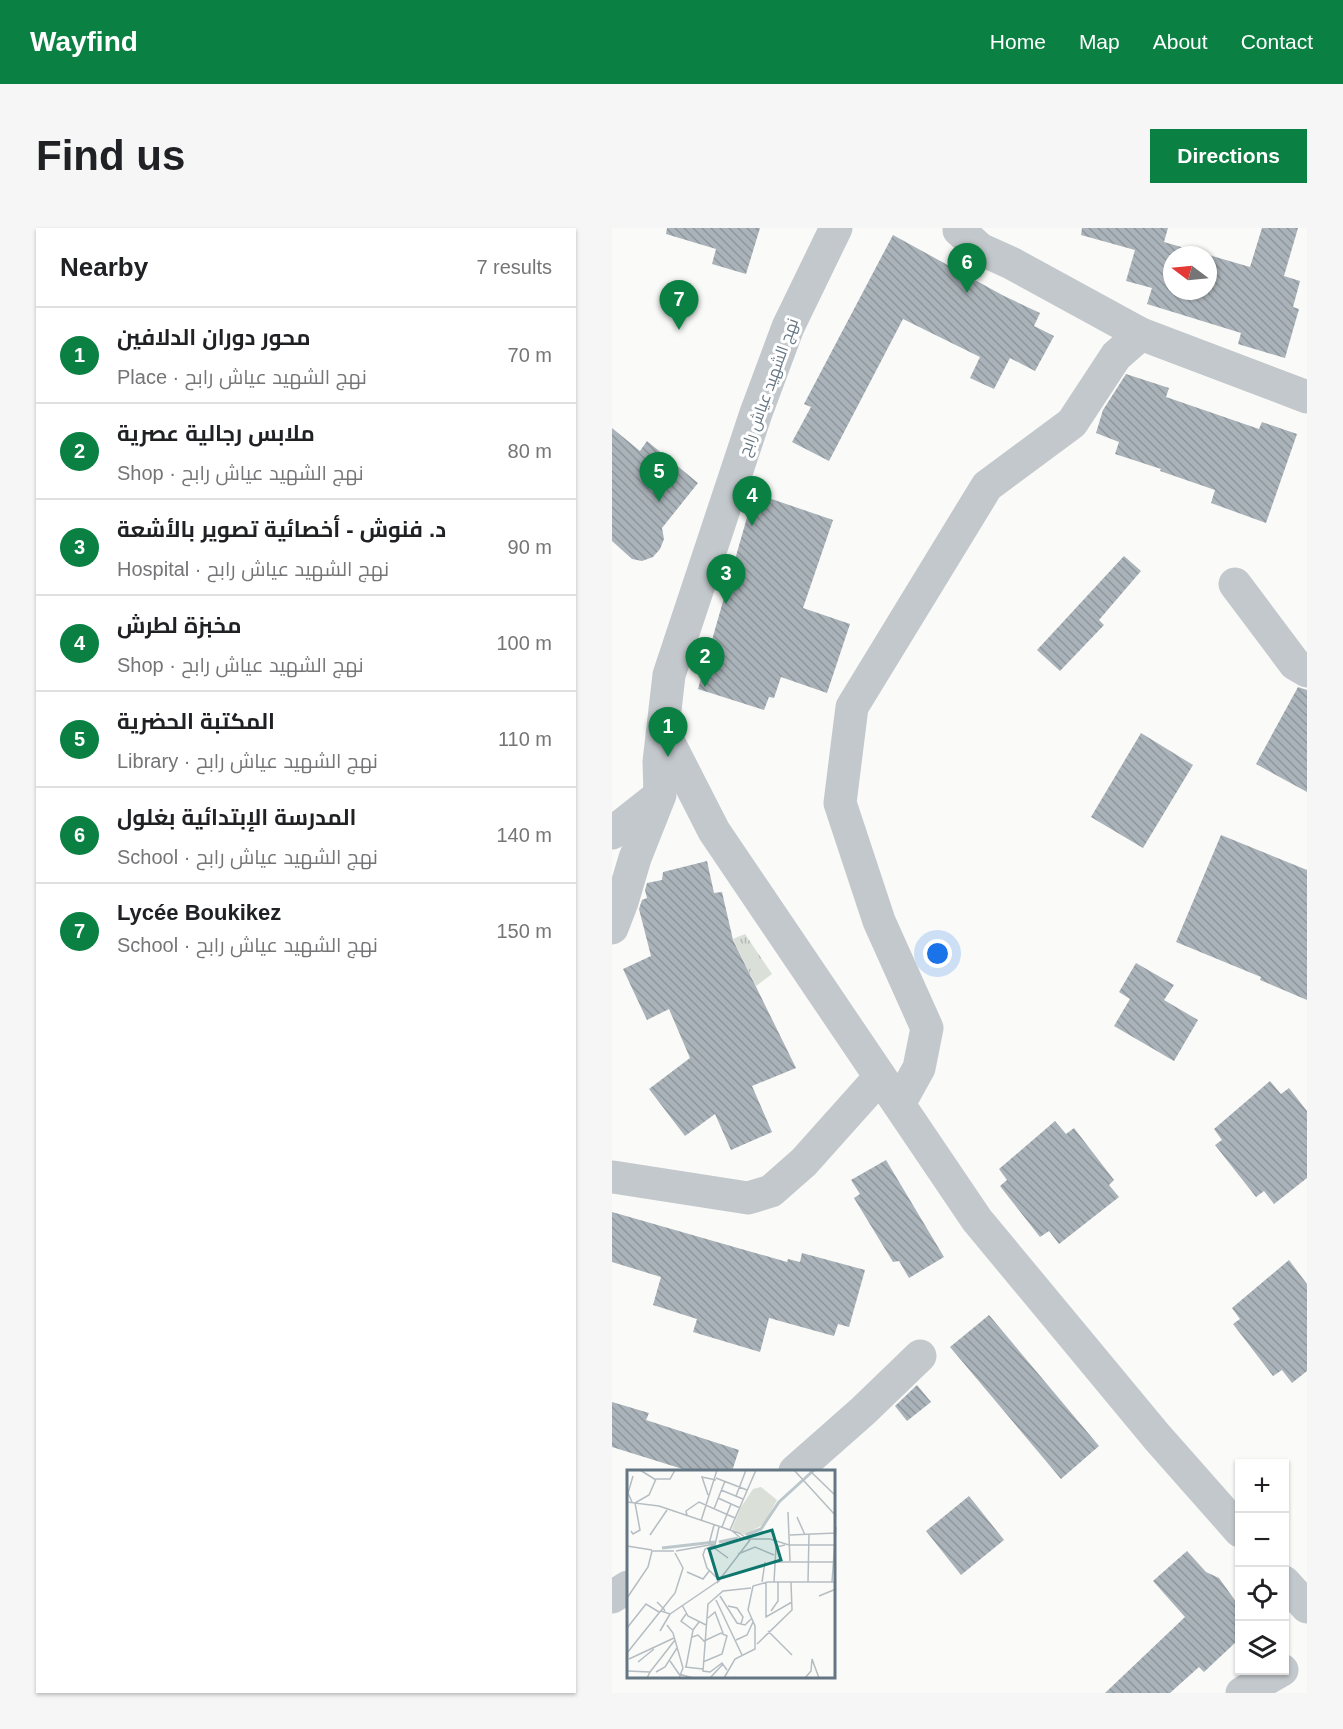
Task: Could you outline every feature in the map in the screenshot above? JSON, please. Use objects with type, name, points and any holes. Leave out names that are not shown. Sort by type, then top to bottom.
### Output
[{"type":"street","name":"نهج الشهيد عياش رابح","points":[[660,795],[659,762],[669,675],[756,413],[788,327],[836,228]]},
{"type":"street","points":[[959,228],[980,249],[1011,263],[1141,334],[1306,395]]},
{"type":"street","points":[[898,1104],[919,1068],[927,1028],[879,921],[840,803],[852,707],[987,486],[1072,423],[1116,356],[1141,334]]},
{"type":"street","points":[[1234,584],[1295,664],[1307,671]]},
{"type":"street","points":[[663,731],[714,831],[977,1220],[1235,1527]]},
{"type":"street","points":[[612,833],[660,795]]},
{"type":"street","points":[[612,928],[635,858],[660,795]]},
{"type":"street","points":[[613,1177],[748,1198],[771,1191],[804,1162],[880,1077]]},
{"type":"street","points":[[796,1470],[863,1411],[920,1356]]},
{"type":"street","points":[[1289,1587],[1307,1607]]},
{"type":"street","points":[[612,1597],[627,1588]]},
{"type":"street","points":[[1289,1667],[1307,1663]]},
{"type":"street","points":[[1242,1693],[1274,1675]]},
{"type":"green space","points":[[745,934],[772,974],[756,986],[733,939]]},
{"type":"building","points":[[667,228],[760,228],[746,274],[712,264],[716,249],[666,234]]},
{"type":"building","points":[[1082,228],[1168,228],[1164,242],[1178,246],[1163,246],[1163,300],[1217,300],[1217,257],[1250,267],[1262,228],[1298,228],[1284,276],[1300,281],[1293,307],[1299,309],[1285,358],[1238,344],[1241,333],[1147,304],[1152,288],[1126,281],[1135,250],[1081,235]]},
{"type":"building","points":[[893,235],[1004,296],[1040,313],[1034,326],[1054,336],[1035,371],[1010,358],[994,389],[970,378],[980,357],[903,319],[829,461],[792,442],[811,407],[804,404]]},
{"type":"building","points":[[1126,374],[1169,388],[1166,397],[1259,429],[1262,422],[1297,434],[1266,523],[1211,503],[1215,490],[1115,454],[1119,442],[1096,433],[1103,410]]},
{"type":"building","points":[[612,428],[640,451],[647,441],[698,483],[662,528],[664,539],[660,549],[653,557],[642,561],[632,559],[612,541]]},
{"type":"building","points":[[754,493],[833,520],[803,608],[850,624],[827,693],[781,677],[774,698],[769,697],[764,710],[698,689]]},
{"type":"building","points":[[1124,556],[1141,571],[1099,620],[1104,625],[1060,671],[1037,650]]},
{"type":"building","points":[[1298,687],[1307,690],[1307,792],[1256,764]]},
{"type":"building","points":[[1141,733],[1193,765],[1143,848],[1091,817]]},
{"type":"building","points":[[1221,835],[1307,870],[1307,1000],[1260,980],[1261,977],[1176,942]]},
{"type":"building","points":[[707,861],[714,893],[722,892],[733,940],[796,1068],[752,1086],[772,1132],[731,1150],[715,1114],[685,1136],[649,1089],[690,1058],[669,1009],[647,1020],[623,969],[651,956],[639,909],[642,900],[647,898],[645,890],[647,883],[662,880],[663,872]]},
{"type":"building","points":[[1136,963],[1174,985],[1164,1000],[1198,1020],[1174,1061],[1114,1026],[1130,999],[1119,992]]},
{"type":"building","points":[[1270,1081],[1281,1094],[1289,1088],[1307,1111],[1307,1178],[1274,1204],[1264,1191],[1256,1197],[1215,1145],[1222,1140],[1214,1129]]},
{"type":"building","points":[[1055,1121],[1066,1134],[1074,1128],[1114,1180],[1109,1185],[1119,1197],[1059,1244],[1049,1231],[1040,1237],[1000,1186],[1007,1180],[999,1169]]},
{"type":"building","points":[[886,1160],[944,1257],[909,1278],[899,1261],[893,1262],[854,1198],[860,1194],[851,1180]]},
{"type":"building","points":[[612,1212],[787,1262],[788,1259],[800,1262],[802,1253],[865,1270],[849,1327],[838,1324],[834,1336],[769,1318],[760,1352],[693,1332],[697,1319],[653,1305],[661,1277],[612,1262]]},
{"type":"building","points":[[1289,1260],[1307,1284],[1307,1371],[1292,1383],[1282,1370],[1273,1376],[1233,1324],[1240,1319],[1232,1308]]},
{"type":"building","points":[[989,1315],[1099,1446],[1061,1479],[950,1347]]},
{"type":"building","points":[[917,1385],[931,1402],[907,1421],[895,1406]]},
{"type":"building","points":[[612,1402],[649,1413],[646,1420],[739,1450],[732,1470],[686,1470],[612,1447]]},
{"type":"building","points":[[969,1496],[1004,1540],[961,1575],[926,1531]]},
{"type":"building","points":[[1187,1551],[1206,1572],[1219,1578],[1235,1600],[1235,1643],[1204,1672],[1199,1667],[1170,1693],[1105,1693],[1185,1617],[1153,1581]]},
{"type":"place","name":"المدرسة الإبتدائية بغلول","points":[[967,293]]},
{"type":"place","name":"Lycée Boukikez","points":[[679,330]]},
{"type":"place","name":"المكتبة الحضرية","points":[[659,502]]},
{"type":"place","name":"مخبزة لطرش","points":[[752,526]]},
{"type":"place","name":"د. فنوش - أخصائية تصوير بالأشعة","points":[[726,604]]},
{"type":"place","name":"ملابس رجالية عصرية","points":[[705,687]]},
{"type":"place","name":"محور دوران الدلافين","points":[[668,757]]}]
